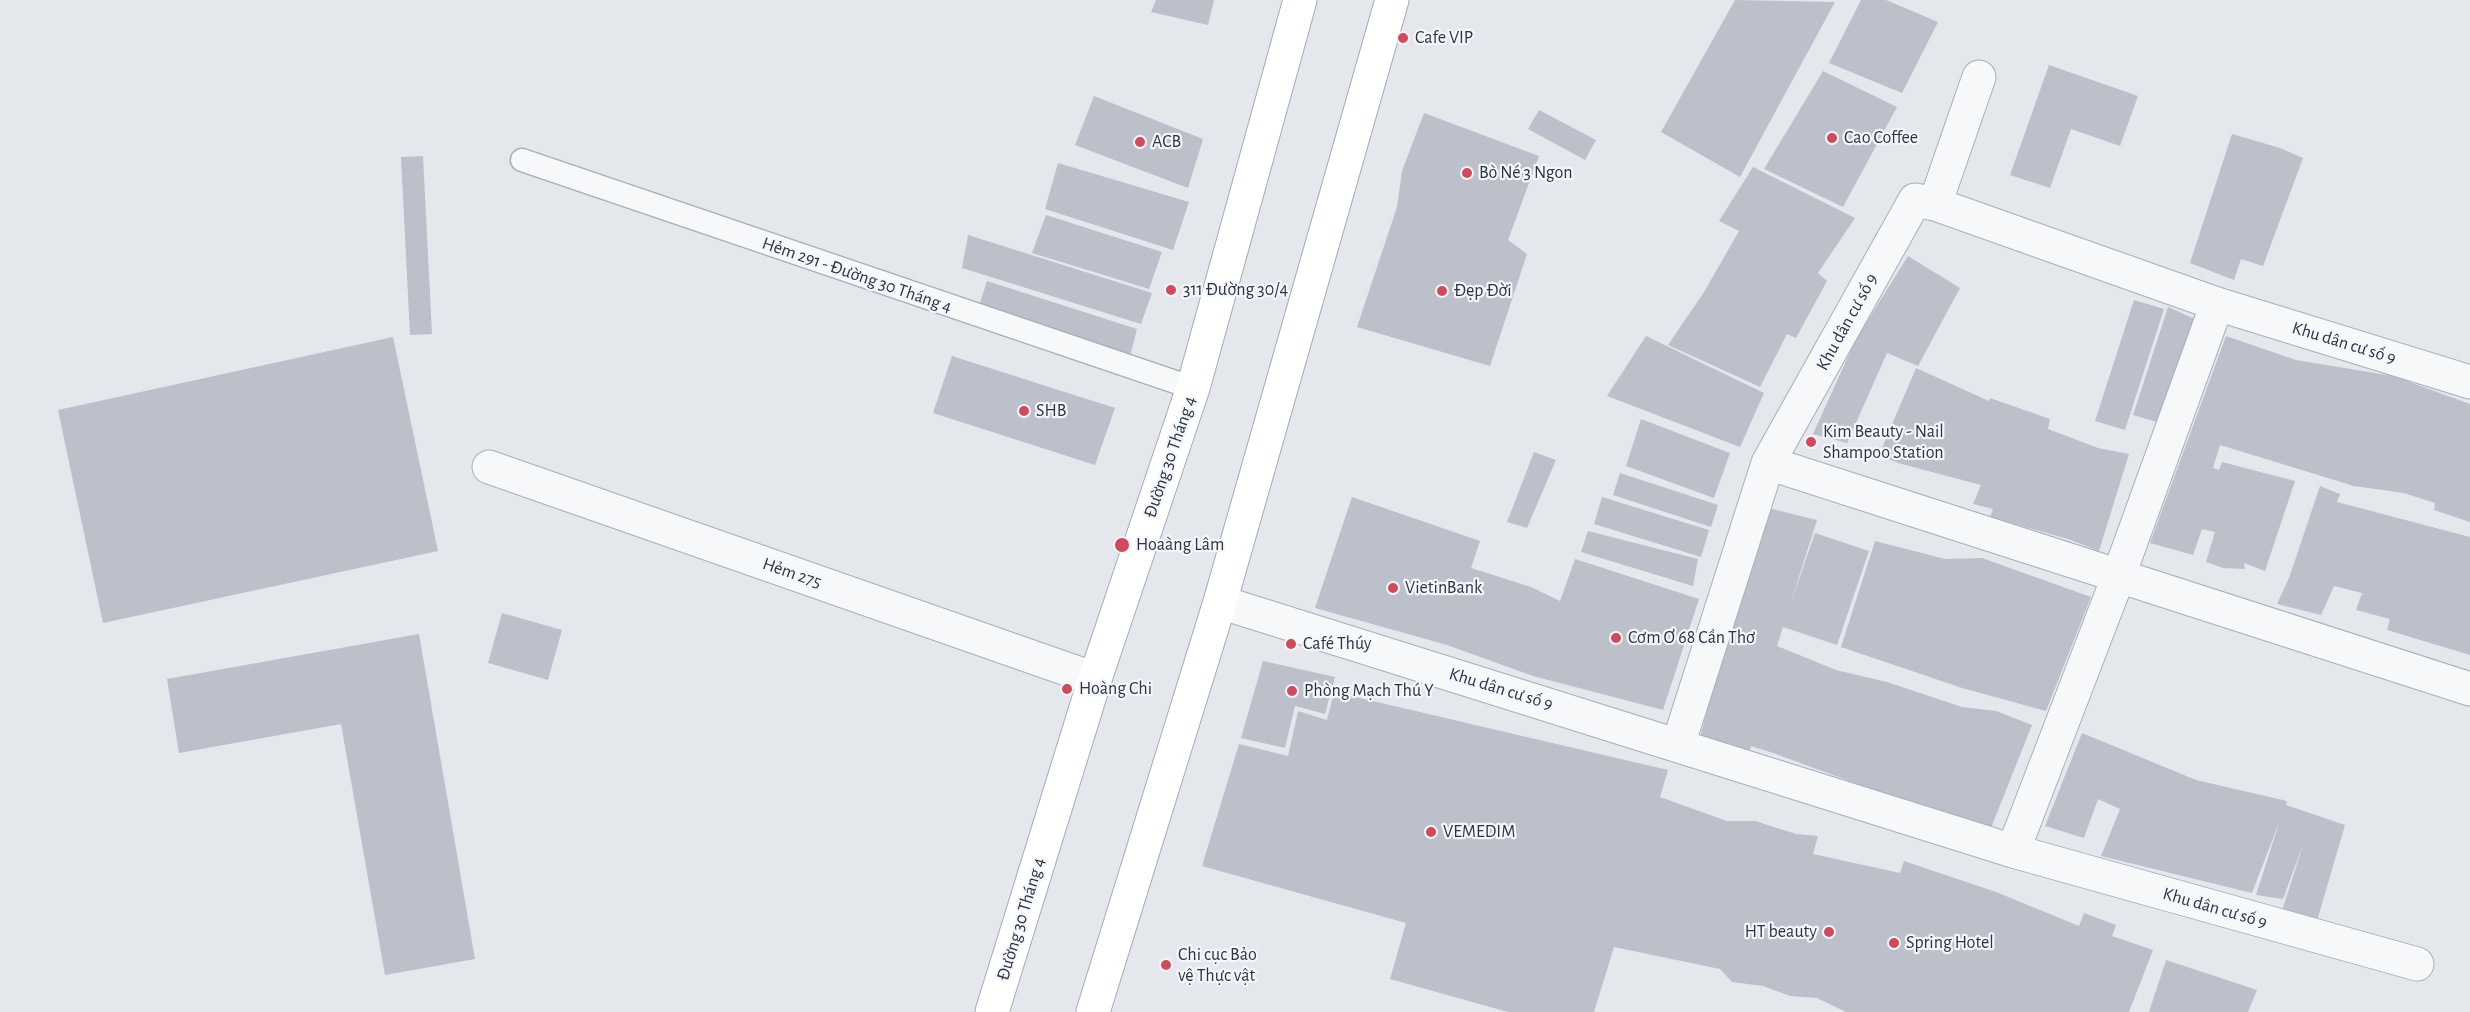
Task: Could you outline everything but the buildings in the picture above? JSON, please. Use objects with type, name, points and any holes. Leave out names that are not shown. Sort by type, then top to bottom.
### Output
[{"type":"main road","name":"Đường 30 Tháng 4","points":[[992,1012],[1095,679],[1192,388],[1300,0]]},
{"type":"main road","points":[[1093,1012],[1220,602],[1392,0]]},
{"type":"street","points":[[1935,204],[1979,77]]},
{"type":"street","name":"Khu dân cư số 9","points":[[1678,745],[1768,463],[1915,200],[1935,204],[2217,304],[2470,382]]},
{"type":"street","points":[[2013,851],[2119,575],[2217,304]]},
{"type":"street","points":[[1768,463],[2470,689]]},
{"type":"street","name":"Hẻm 275","points":[[489,467],[1095,679]]},
{"type":"street","name":"Khu dân cư số 9","points":[[1220,602],[2013,851],[2417,964]]},
{"type":"lane","name":"Hẻm 291 - Đường 30 Tháng 4","points":[[522,160],[1192,388]]},
{"type":"place","name":"Cafe VIP","points":[[1403,38]]},
{"type":"place","name":"Cao Coffee","points":[[1832,138]]},
{"type":"place","name":"ACB","points":[[1140,142]]},
{"type":"place","name":"Bò Né 3 Ngon","points":[[1467,173]]},
{"type":"place","name":"311 Đường 30/4","points":[[1171,290]]},
{"type":"place","name":"Đẹp Đời","points":[[1442,291]]},
{"type":"place","name":"SHB","points":[[1024,411]]},
{"type":"place","name":"Kim Beauty - Nail Shampoo Station","points":[[1811,442]]},
{"type":"place","name":"Hoaàng Lâm","points":[[1122,545]]},
{"type":"place","name":"VietinBank","points":[[1393,588]]},
{"type":"place","name":"Cơm Ơ 68 Cần Thơ","points":[[1616,638]]},
{"type":"place","name":"Café Thúy","points":[[1291,644]]},
{"type":"place","name":"Hoàng Chi","points":[[1067,689]]},
{"type":"place","name":"Phòng Mạch Thú Y","points":[[1292,691]]},
{"type":"place","name":"VEMEDIM","points":[[1431,832]]},
{"type":"place","name":"HT beauty","points":[[1829,932]]},
{"type":"place","name":"Spring Hotel","points":[[1894,943]]},
{"type":"place","name":"Chi cục Bảo vệ Thực vật","points":[[1166,965]]}]
